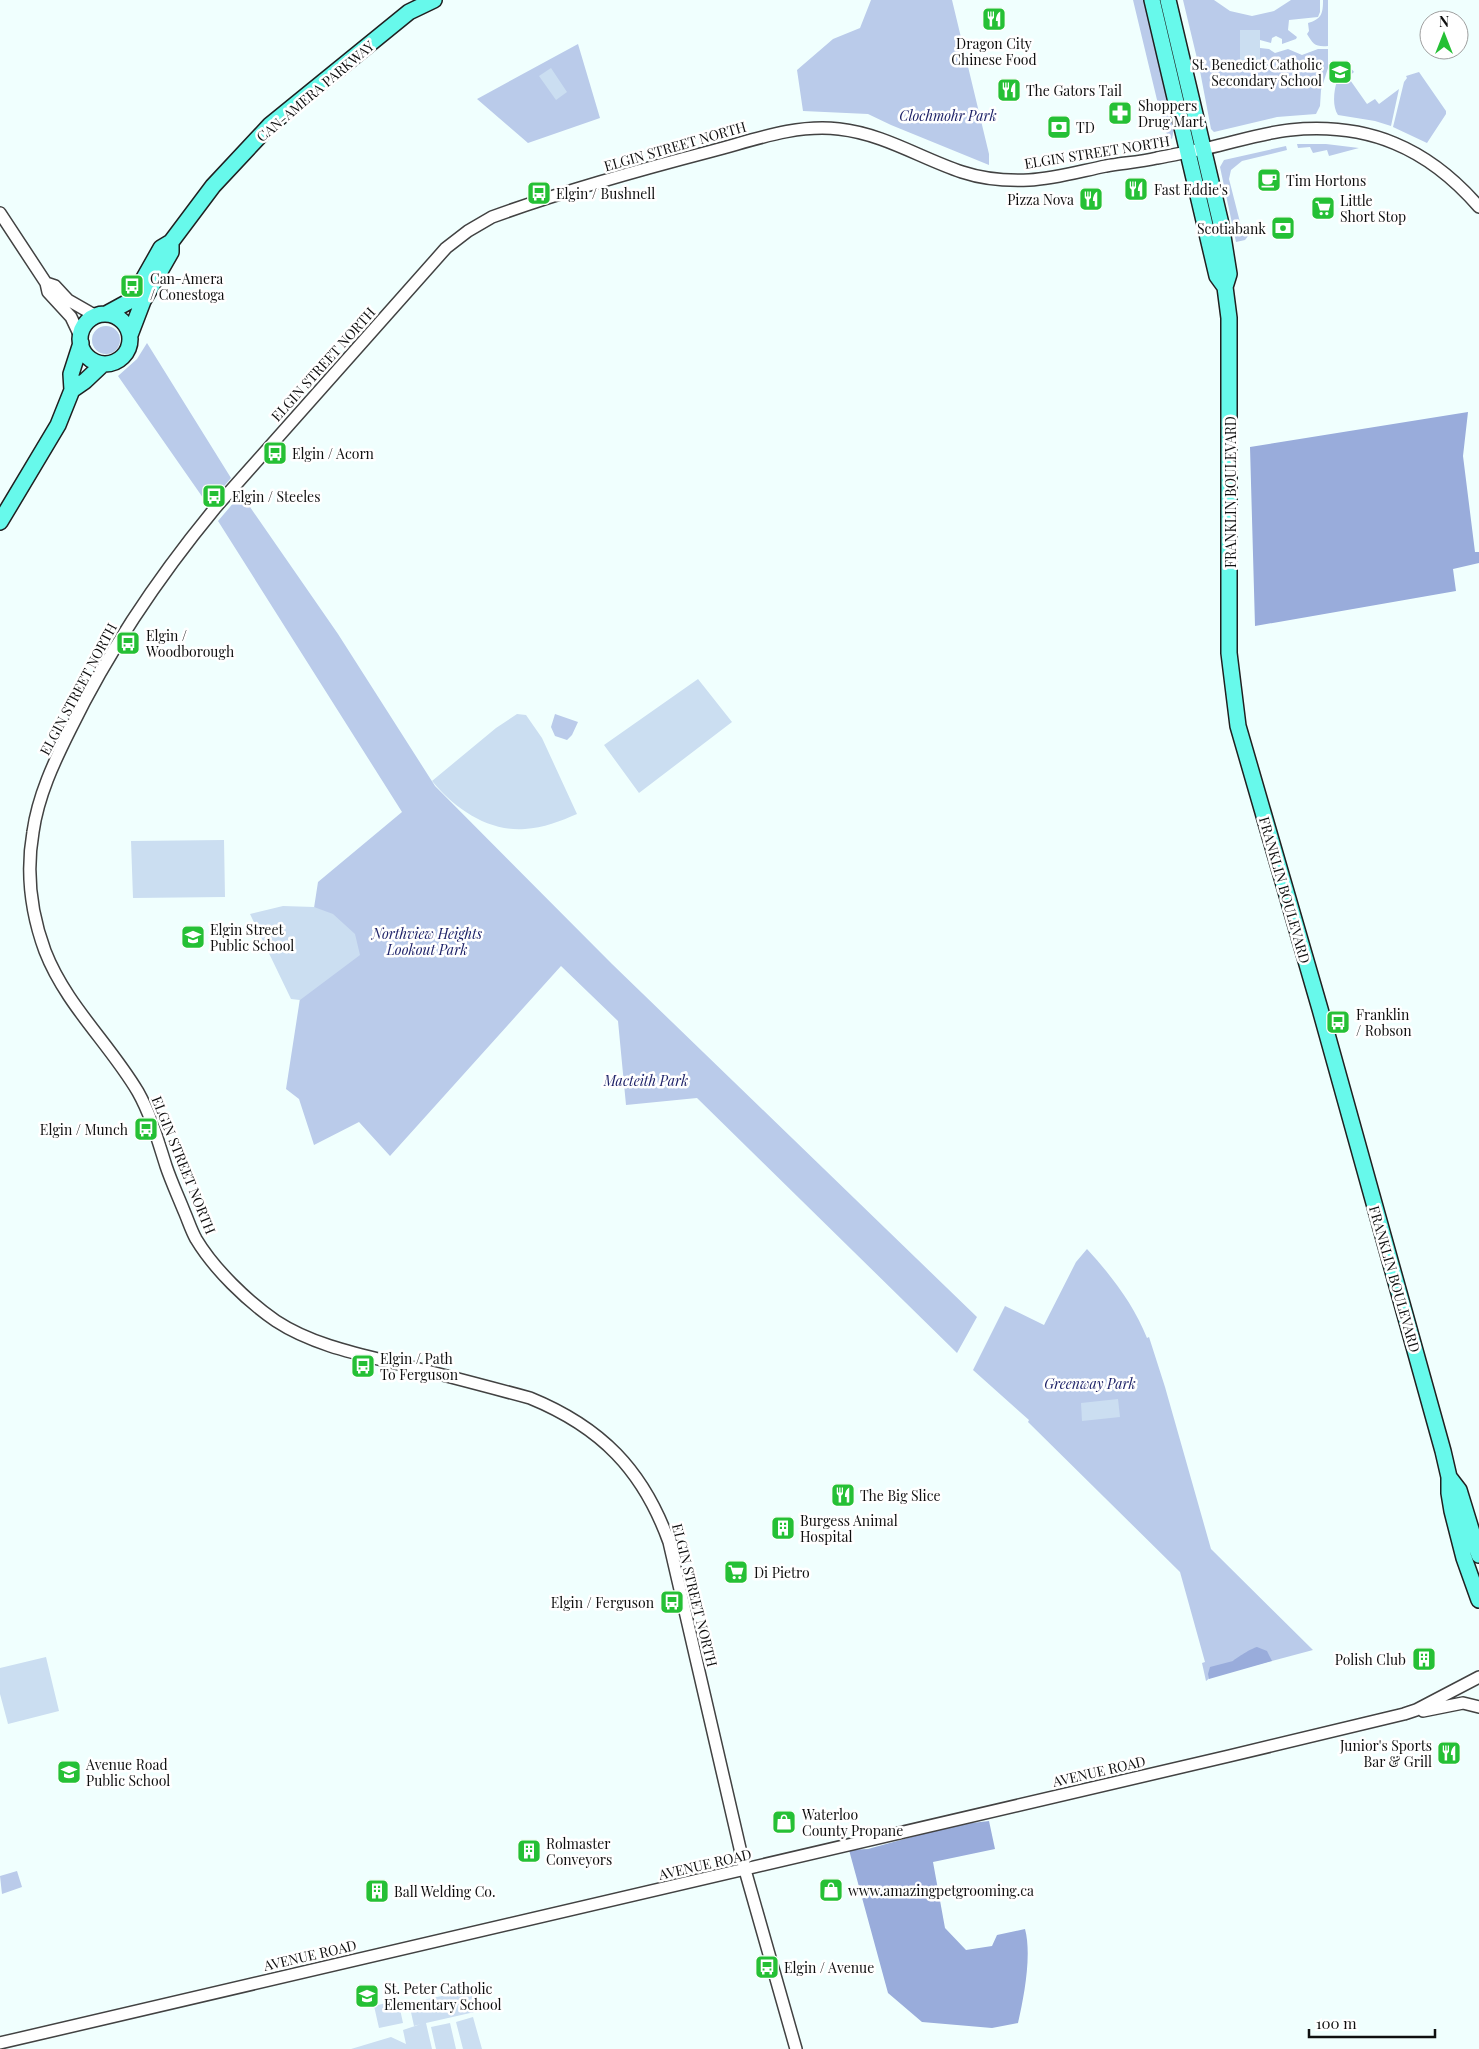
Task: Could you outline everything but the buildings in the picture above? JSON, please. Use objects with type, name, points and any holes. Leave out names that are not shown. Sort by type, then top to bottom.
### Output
[{"type":"main road","name":"CAN-AMERA PARKWAY","points":[[101,315],[123,305],[131,298],[160,248],[171,242],[213,186],[270,125],[409,12],[434,0]]},
{"type":"main road","name":"FRANKLIN BOULEVARD","points":[[1152,0],[1217,276],[1225,287]]},
{"type":"main road","name":"FRANKLIN BOULEVARD","points":[[1168,0],[1227,256],[1229,274],[1225,287],[1229,318],[1230,356],[1229,653],[1238,726],[1322,1018],[1449,1477],[1452,1511],[1464,1558],[1479,1600]]},
{"type":"main road","name":"CAN-AMERA PARKWAY","points":[[130,335],[143,300],[171,252],[171,242]]},
{"type":"main road","points":[[0,522],[58,425],[72,390],[72,374],[80,340],[84,327],[101,315],[122,321],[130,335],[129,346],[125,355],[112,363],[102,364],[90,359],[82,349],[80,340]]},
{"type":"main road","points":[[72,390],[86,381],[102,364]]},
{"type":"main road","name":"FRANKLIN BOULEVARD","points":[[1449,1477],[1459,1490],[1479,1556]]},
{"type":"street","name":"ELGIN STREET NORTH","points":[[796,2049],[745,1870],[668,1542],[661,1522],[643,1487],[628,1466],[605,1441],[578,1421],[554,1408],[530,1398],[354,1353],[314,1340],[277,1322],[243,1295],[196,1238],[167,1170],[143,1102],[119,1063],[76,1009],[61,985],[46,952],[31,897],[29,865],[36,819],[43,791],[78,714],[130,624],[184,545],[446,248],[479,223],[505,212],[651,167],[769,135],[801,129],[839,129],[870,134],[963,173],[1003,180],[1031,180],[1188,152],[1290,130],[1324,129],[1359,132],[1396,144],[1430,162],[1462,187],[1479,207]]},
{"type":"street","points":[[0,213],[46,283],[48,292],[71,317],[80,340]]},
{"type":"street","points":[[46,283],[55,286],[68,300],[101,315]]},
{"type":"street","name":"AVENUE ROAD","points":[[0,2043],[745,1870],[1416,1710],[1479,1677]]},
{"type":"street","name":"AVENUE ROAD","points":[[1416,1710],[1425,1711],[1463,1703],[1479,1707]]},
{"type":"green space","name":"Clochmohr Park","points":[[871,0],[952,0],[989,154],[989,165],[868,114],[803,111],[797,70],[833,39],[860,28]]},
{"type":"green space","points":[[1133,0],[1145,0],[1174,128],[1172,139],[1164,129]]},
{"type":"green space","points":[[1183,0],[1214,0],[1230,11],[1252,16],[1274,11],[1291,0],[1320,0],[1318,17],[1289,20],[1288,30],[1297,37],[1296,39],[1282,44],[1282,39],[1276,36],[1272,38],[1271,43],[1260,40],[1259,30],[1240,30],[1259,66],[1260,48],[1269,49],[1275,53],[1288,49],[1302,55],[1318,49],[1328,49],[1328,68],[1321,90],[1320,106],[1316,114],[1277,117],[1214,132],[1211,129],[1200,71]]},
{"type":"green space","points":[[1323,0],[1328,0],[1328,46],[1315,44],[1307,34],[1309,31],[1308,23],[1316,20],[1321,15]]},
{"type":"green space","points":[[578,44],[600,118],[528,143],[477,99]]},
{"type":"green space","points":[[1346,62],[1354,72],[1348,77],[1367,104],[1375,99],[1379,104],[1399,89],[1391,126],[1375,121],[1338,115],[1334,103],[1335,88]]},
{"type":"green space","points":[[1419,72],[1446,111],[1446,114],[1427,143],[1393,127],[1404,82],[1407,78],[1406,76]]},
{"type":"green space","points":[[1297,144],[1326,144],[1359,148],[1329,156],[1327,150],[1313,153],[1310,147],[1298,148]]},
{"type":"green space","points":[[1286,146],[1287,150],[1242,161],[1231,170],[1229,179],[1243,234],[1249,235],[1245,240],[1236,242],[1220,167],[1224,160]]},
{"type":"green space","points":[[106,326],[116,330],[120,340],[116,350],[106,354],[96,350],[92,340],[96,330]]},
{"type":"green space","points":[[147,343],[231,478],[208,505],[118,376],[137,359]]},
{"type":"green space","name":"Northview Heights Lookout Park","points":[[241,494],[338,634],[435,786],[612,964],[977,1317],[957,1353],[697,1098],[626,1105],[618,1021],[561,966],[390,1156],[359,1122],[314,1145],[299,1099],[286,1089],[318,882],[402,812],[218,521]]},
{"type":"green space","points":[[555,714],[578,722],[572,735],[567,740],[555,736],[551,727]]},
{"type":"green space","name":"Greenway Park","points":[[1087,1249],[1121,1291],[1136,1314],[1147,1338],[1149,1337],[1211,1549],[1313,1650],[1211,1677],[1206,1681],[1202,1663],[1205,1662],[1180,1572],[1028,1422],[1029,1420],[973,1370],[1005,1306],[1044,1325],[1076,1262]]},
{"type":"green space","points":[[17,1871],[22,1887],[2,1894],[0,1876]]},
{"type":"shaded area","points":[[1240,30],[1260,30],[1260,66],[1240,66]]},
{"type":"shaded area","points":[[551,68],[567,92],[556,100],[539,76]]},
{"type":"shaded area","points":[[1468,412],[1463,456],[1475,552],[1479,552],[1479,563],[1453,569],[1456,591],[1255,626],[1250,447]]},
{"type":"shaded area","points":[[698,679],[732,722],[639,793],[604,745]]},
{"type":"shaded area","points":[[517,714],[526,715],[542,738],[577,814],[552,824],[532,828],[511,829],[498,827],[461,809],[432,781],[496,728]]},
{"type":"shaded area","points":[[224,840],[225,897],[133,898],[131,841]]},
{"type":"shaded area","points":[[283,906],[314,907],[333,914],[355,934],[360,955],[300,1000],[291,999],[250,914]]},
{"type":"shaded area","points":[[1118,1399],[1120,1417],[1082,1421],[1081,1403]]},
{"type":"shaded area","points":[[1257,1647],[1267,1651],[1272,1661],[1209,1679],[1210,1667],[1233,1661]]},
{"type":"shaded area","points":[[46,1657],[59,1711],[8,1724],[0,1694],[0,1668]]},
{"type":"shaded area","points":[[989,1821],[995,1849],[933,1862],[945,1928],[966,1950],[992,1946],[997,1935],[1025,1929],[1028,1951],[1025,1989],[1018,2023],[992,2028],[922,2022],[888,1993],[849,1850],[868,1849],[955,1825]]},
{"type":"shaded area","points":[[474,1989],[479,2011],[426,2023],[432,2049],[351,2049],[391,2037],[406,2044],[403,2030],[421,2024],[414,2026],[409,2003]]},
{"type":"shaded area","points":[[398,2000],[403,2023],[379,2028],[374,2006]]},
{"type":"shaded area","points":[[473,2017],[482,2049],[463,2049],[456,2022]]},
{"type":"shaded area","points":[[450,2023],[456,2049],[436,2049],[431,2027]]},
{"type":"place","name":"Dragon City Chinese Food","points":[[994,19]]},
{"type":"place","name":"St. Benedict Catholic Secondary School","points":[[1340,72]]},
{"type":"place","name":"The Gators Tail","points":[[1009,90]]},
{"type":"place","name":"Shoppers Drug Mart","points":[[1120,113]]},
{"type":"place","name":"TD","points":[[1059,127]]},
{"type":"place","name":"Tim Hortons","points":[[1269,180]]},
{"type":"place","name":"Fast Eddie's","points":[[1136,189]]},
{"type":"place","name":"Elgin / Bushnell","points":[[539,193]]},
{"type":"place","name":"Pizza Nova","points":[[1091,199]]},
{"type":"place","name":"Little Short Stop","points":[[1323,208]]},
{"type":"place","name":"Scotiabank","points":[[1283,228]]},
{"type":"place","name":"Can-Amera / Conestoga","points":[[132,286]]},
{"type":"place","name":"Elgin / Acorn","points":[[275,453]]},
{"type":"place","name":"Elgin / Steeles","points":[[214,496]]},
{"type":"place","name":"Elgin / Woodborough","points":[[128,643]]},
{"type":"place","name":"Elgin Street Public School","points":[[193,937]]},
{"type":"place","name":"Franklin / Robson","points":[[1338,1022]]},
{"type":"place","name":"Elgin / Munch","points":[[146,1129]]},
{"type":"place","name":"Elgin / Path To Ferguson","points":[[363,1366]]},
{"type":"place","name":"The Big Slice","points":[[843,1495]]},
{"type":"place","name":"Burgess Animal Hospital","points":[[783,1528]]},
{"type":"place","name":"Di Pietro","points":[[736,1572]]},
{"type":"place","name":"Elgin / Ferguson","points":[[672,1602]]},
{"type":"place","name":"Polish Club","points":[[1424,1659]]},
{"type":"place","name":"Junior's Sports Bar & Grill","points":[[1449,1753]]},
{"type":"place","name":"Avenue Road Public School","points":[[69,1772]]},
{"type":"place","name":"Waterloo County Propane","points":[[784,1822]]},
{"type":"place","name":"Rolmaster Conveyors","points":[[529,1851]]},
{"type":"place","name":"www.amazingpetgrooming.ca","points":[[831,1890]]},
{"type":"place","name":"Ball Welding Co.","points":[[377,1891]]},
{"type":"place","name":"Elgin / Avenue","points":[[767,1967]]},
{"type":"place","name":"St. Peter Catholic Elementary School","points":[[367,1996]]},
{"type":"park label","name":"Macteith Park","points":[[646,1080]]}]
